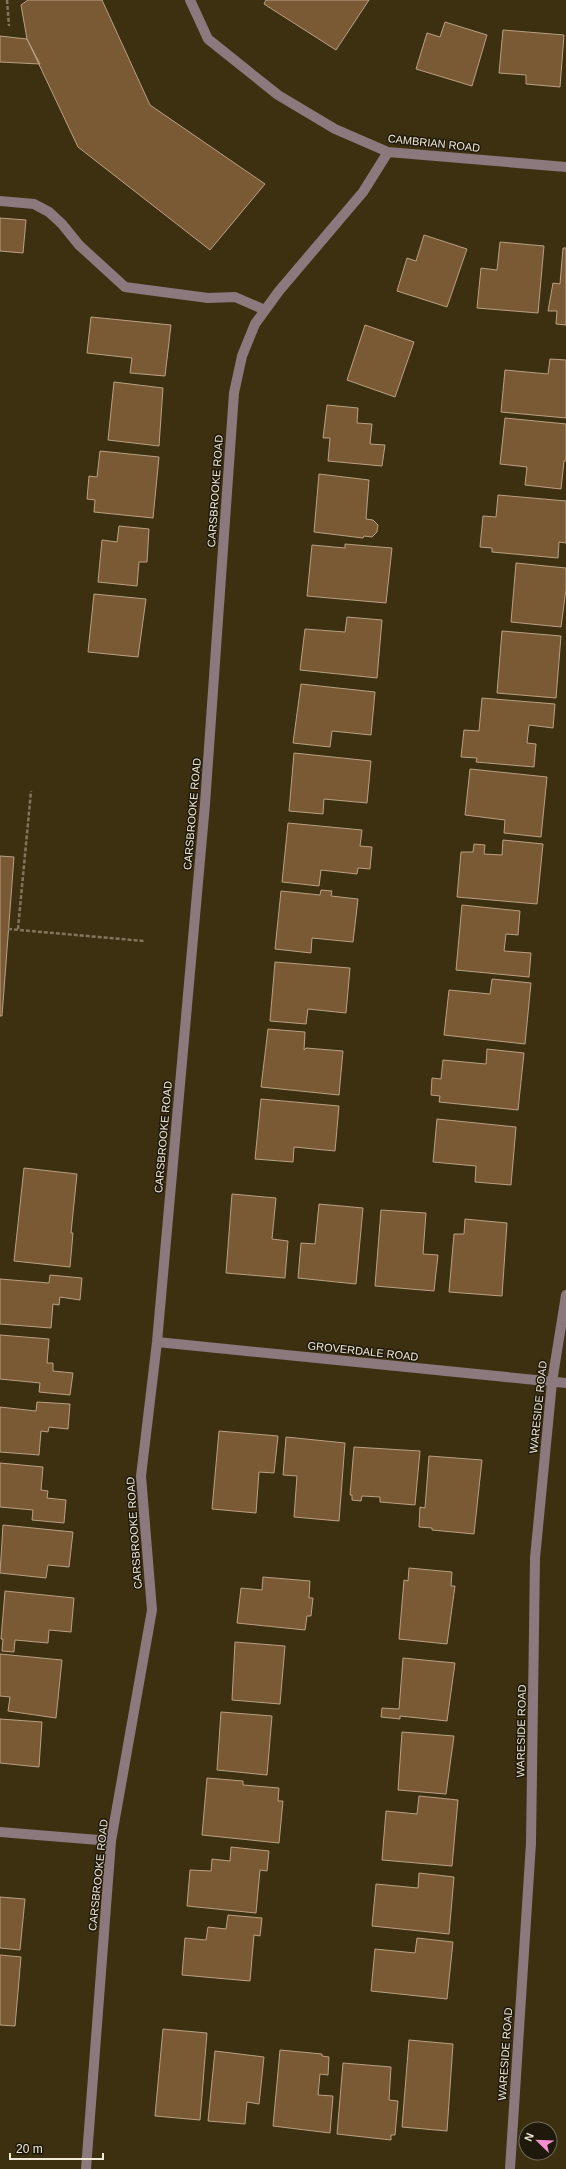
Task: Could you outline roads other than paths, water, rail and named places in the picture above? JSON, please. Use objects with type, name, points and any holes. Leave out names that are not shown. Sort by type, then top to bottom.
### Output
[{"type":"street","name":"CAMBRIAN ROAD","points":[[190,0],[208,39],[278,96],[334,129],[388,152],[566,167]]},
{"type":"street","name":"CARSBROOKE ROAD","points":[[86,2169],[111,1841],[152,1610],[141,1476],[157,1342],[205,804],[234,393],[242,356],[255,324],[279,291],[364,192],[388,152]]},
{"type":"street","points":[[0,201],[34,204],[49,212],[62,224],[79,245],[125,287],[208,298],[235,297],[265,310]]},
{"type":"street","name":"WARESIDE ROAD","points":[[510,2169],[531,1843],[536,1558],[552,1382],[566,1295]]},
{"type":"street","name":"GROVERDALE ROAD","points":[[157,1342],[566,1383]]},
{"type":"street","points":[[0,1832],[111,1841]]}]
